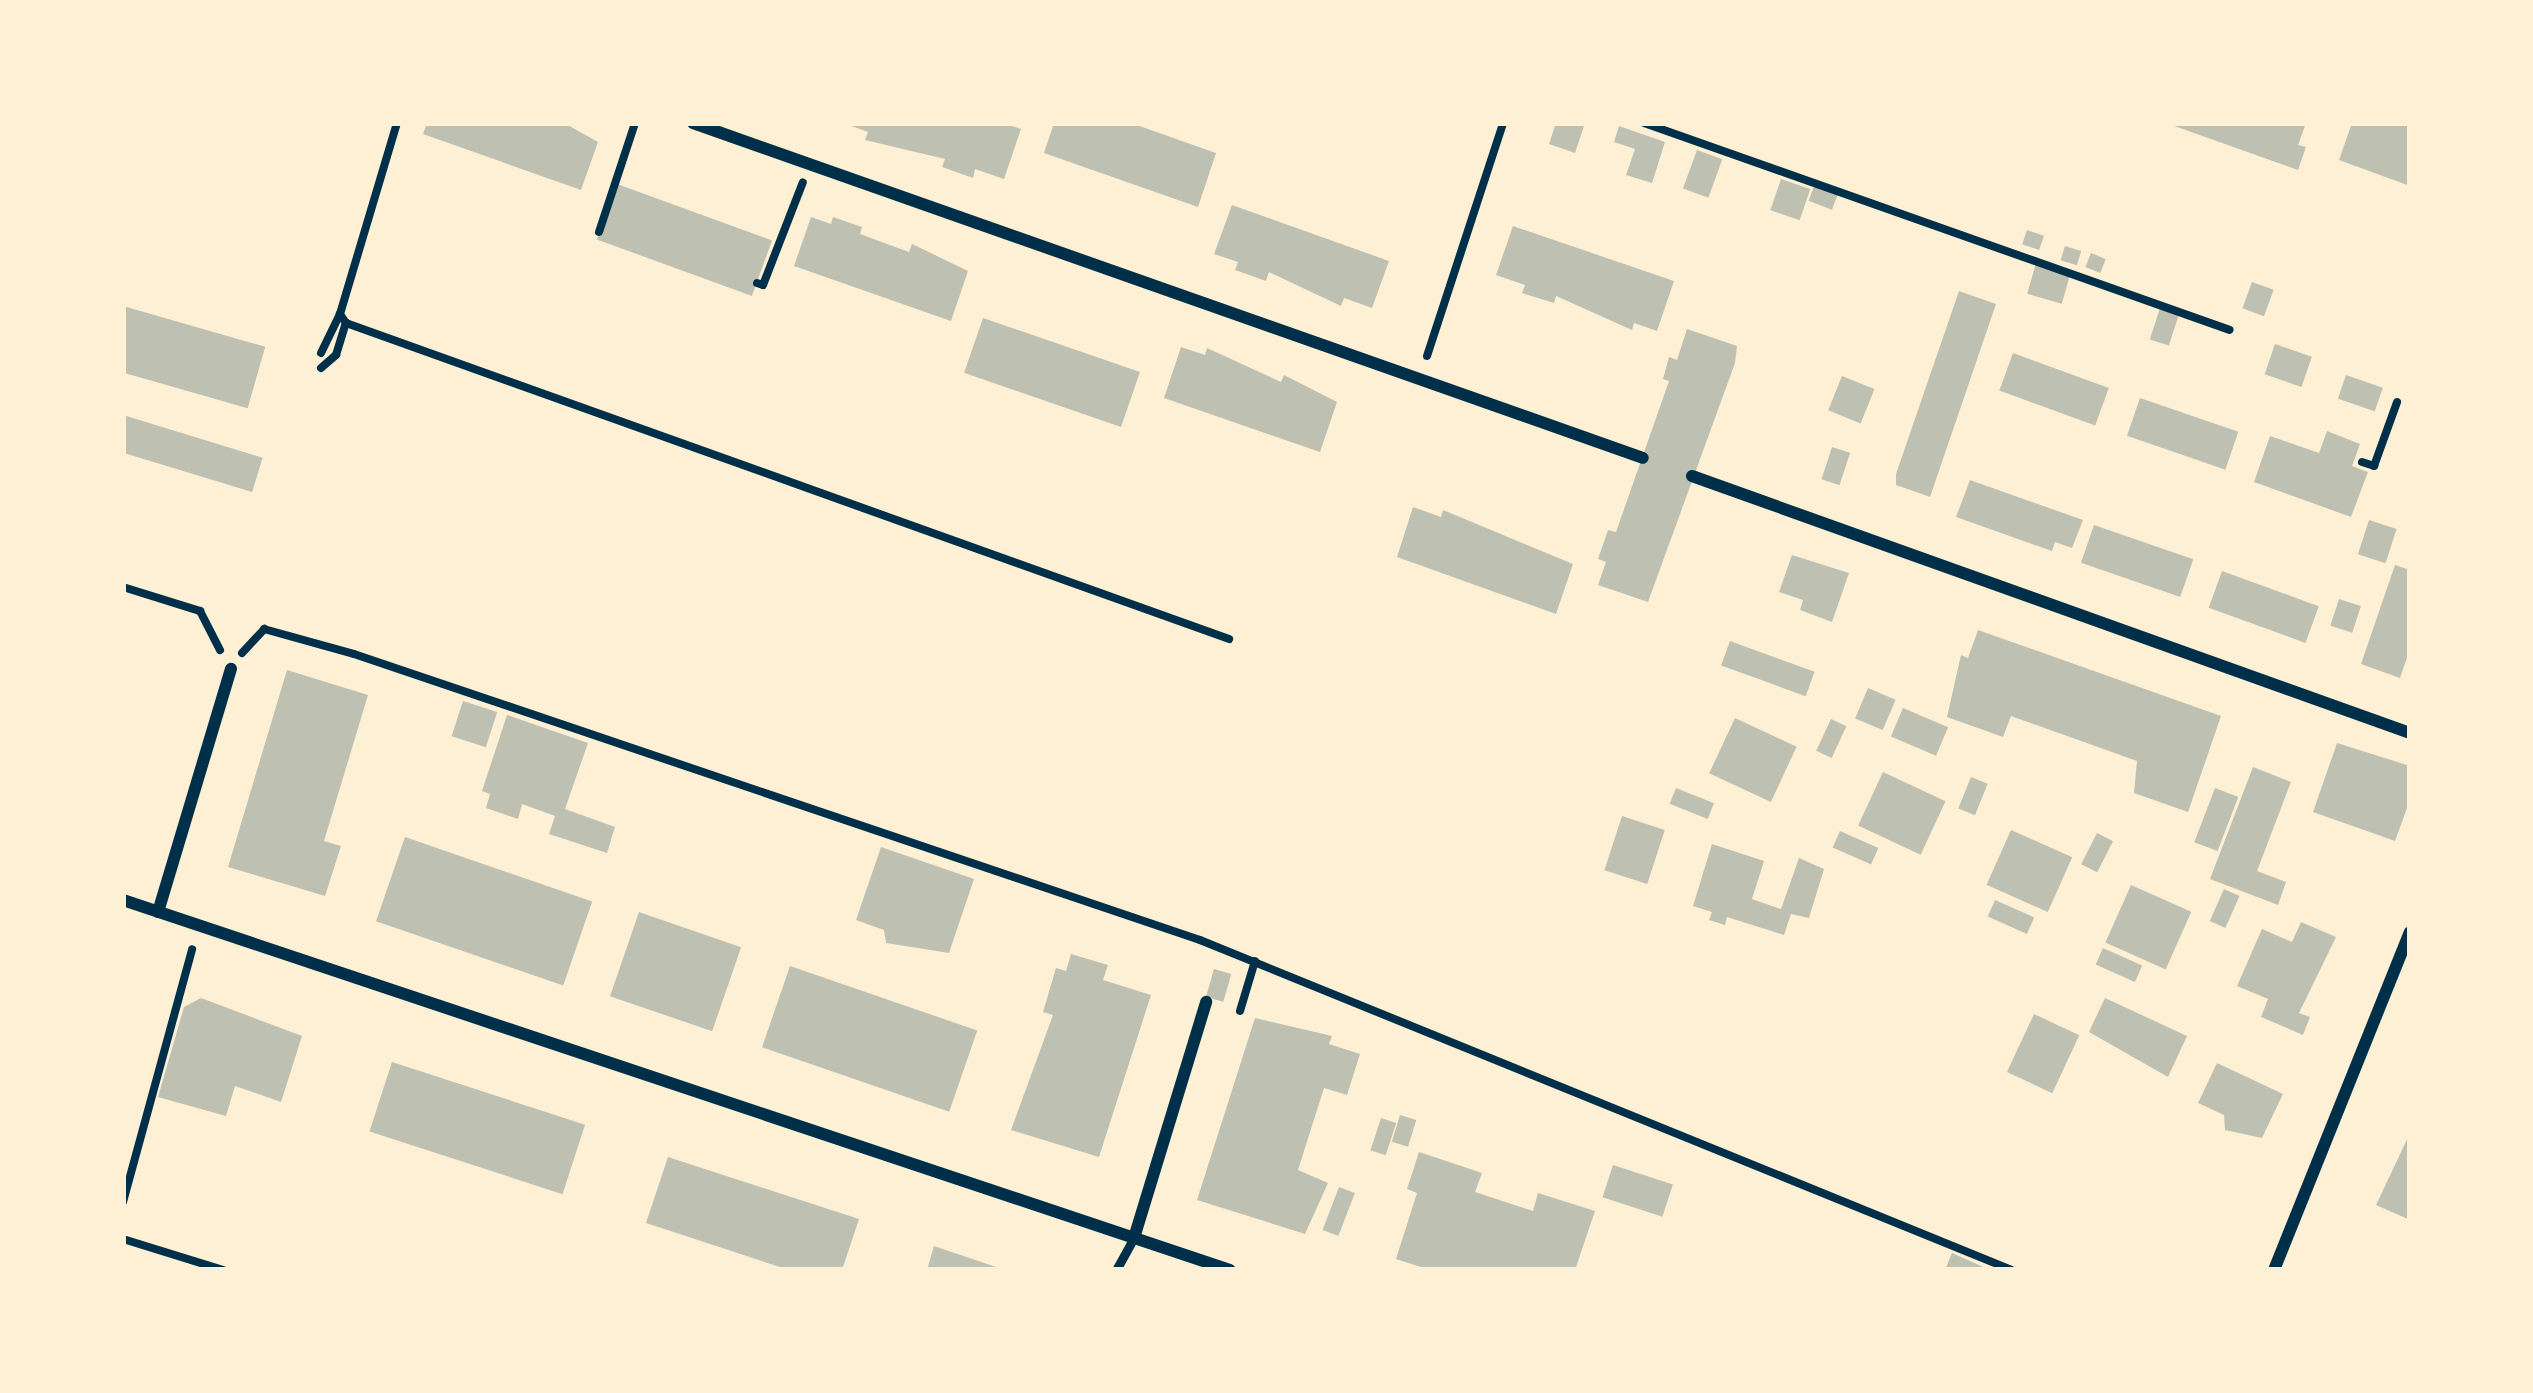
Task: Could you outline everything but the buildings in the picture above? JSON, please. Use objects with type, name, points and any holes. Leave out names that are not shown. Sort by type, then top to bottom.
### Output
[{"type":"street","points":[[693,123],[1642,458]]},
{"type":"street","points":[[1692,476],[2410,734]]},
{"type":"street","points":[[158,912],[231,669]]},
{"type":"street","points":[[123,900],[1230,1270]]},
{"type":"street","points":[[2274,1270],[2410,932]]},
{"type":"street","points":[[1134,1238],[1206,1002]]},
{"type":"lane","points":[[1116,1270],[1134,1238]]},
{"type":"path","points":[[321,368],[337,355],[397,123]]},
{"type":"path","points":[[599,232],[635,123]]},
{"type":"path","points":[[1420,378],[1503,123]]},
{"type":"path","points":[[1644,123],[2230,330]]},
{"type":"path","points":[[757,283],[763,285],[810,164]]},
{"type":"path","points":[[321,353],[343,319]]},
{"type":"path","points":[[343,319],[1229,639]]},
{"type":"path","points":[[2362,462],[2374,466],[2397,402]]},
{"type":"path","points":[[123,587],[200,611],[220,650]]},
{"type":"path","points":[[231,669],[264,629],[333,648],[1255,961],[2012,1270]]},
{"type":"path","points":[[123,1202],[198,926]]},
{"type":"path","points":[[1240,1011],[1255,961]]},
{"type":"path","points":[[123,1239],[224,1270]]}]
